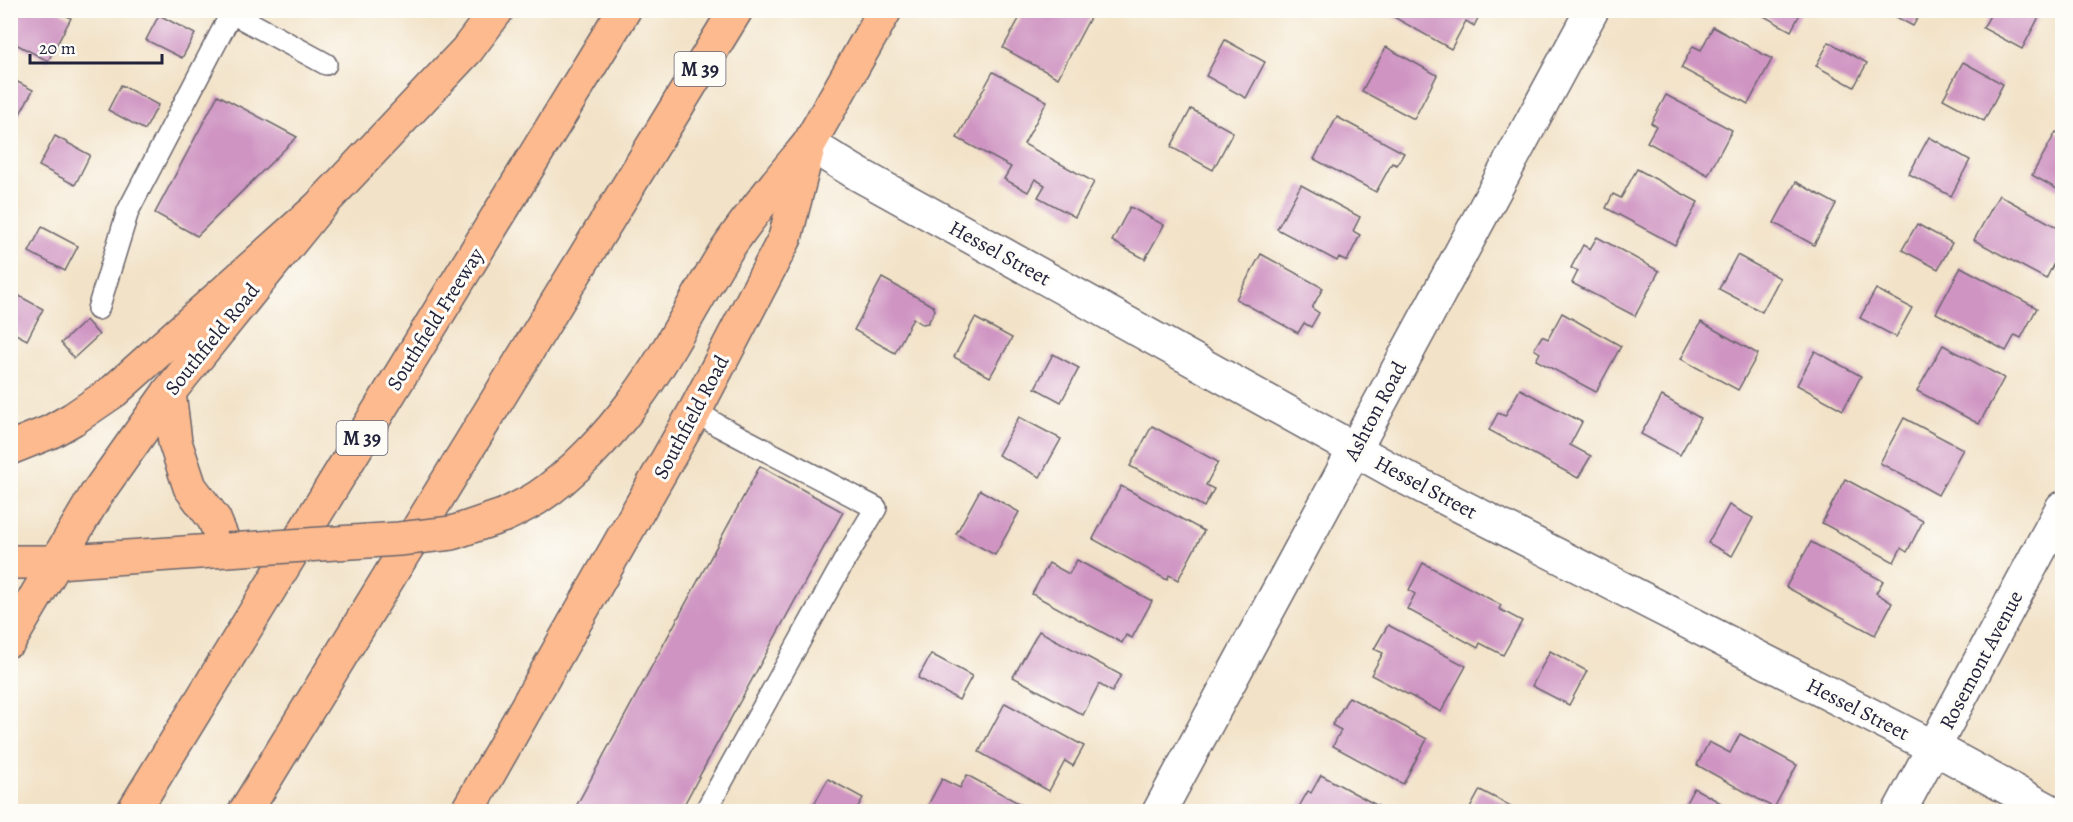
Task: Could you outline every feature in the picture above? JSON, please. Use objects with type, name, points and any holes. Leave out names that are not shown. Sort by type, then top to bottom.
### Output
[{"type":"main road","name":"Southfield Road","points":[[10,639],[96,495],[169,392],[317,208],[467,50],[497,10]]},
{"type":"main road","name":"Southfield Freeway","points":[[133,812],[624,10]]},
{"type":"main road","name":"M 39","points":[[245,812],[736,10]]},
{"type":"main road","name":"Southfield Road","points":[[467,812],[695,411],[785,238],[809,144],[885,10]]},
{"type":"main road","points":[[10,562],[56,562],[399,539],[452,533],[505,515],[538,497],[566,476],[606,436],[634,401],[666,353],[727,250],[755,210],[809,144]]},
{"type":"main road","points":[[10,448],[66,424],[114,391],[317,208]]},
{"type":"main road","points":[[169,392],[175,442],[190,487],[214,519],[227,550]]},
{"type":"street","name":"Ashton Road","points":[[1159,812],[1592,10]]},
{"type":"street","name":"Hessel Street","points":[[809,144],[858,174],[1354,449],[1933,747],[2052,812]]},
{"type":"street","name":"Rosemont Avenue","points":[[1899,812],[2062,508]]},
{"type":"lane","points":[[98,309],[128,211],[232,11],[327,64]]},
{"type":"lane","points":[[695,411],[719,426],[876,508],[844,561],[705,812]]},
{"type":"building","points":[[10,10],[56,10],[71,18],[48,61],[10,41]]},
{"type":"building","points":[[1024,10],[1090,10],[1093,12],[1058,78],[1003,48]]},
{"type":"building","points":[[1392,10],[1482,10],[1474,26],[1466,21],[1451,49],[1390,15]]},
{"type":"building","points":[[1753,10],[1802,10],[1791,31]]},
{"type":"building","points":[[1883,10],[1922,10],[1913,26]]},
{"type":"building","points":[[1993,10],[2033,10],[2040,15],[2022,49],[1983,28]]},
{"type":"building","points":[[159,15],[195,34],[182,58],[146,40]]},
{"type":"building","points":[[1713,27],[1772,59],[1748,104],[1681,68],[1693,46],[1701,50]]},
{"type":"building","points":[[1225,40],[1265,62],[1246,98],[1206,76]]},
{"type":"building","points":[[1829,42],[1867,63],[1854,87],[1816,66]]},
{"type":"building","points":[[1386,47],[1437,75],[1414,119],[1362,91]]},
{"type":"building","points":[[1963,62],[2003,84],[1984,121],[1943,99]]},
{"type":"building","points":[[993,72],[1047,101],[1024,144],[1094,182],[1075,217],[1038,197],[1045,185],[1035,179],[1028,192],[1004,179],[1011,167],[957,138]]},
{"type":"building","points":[[10,78],[33,90],[10,132]]},
{"type":"building","points":[[121,85],[158,105],[145,130],[108,110]]},
{"type":"building","points":[[218,95],[297,137],[197,236],[155,213]]},
{"type":"building","points":[[1666,95],[1732,130],[1708,175],[1647,142],[1656,126],[1651,123]]},
{"type":"building","points":[[1191,109],[1233,132],[1213,170],[1171,147]]},
{"type":"building","points":[[1337,117],[1404,153],[1397,165],[1392,163],[1376,192],[1314,159]]},
{"type":"building","points":[[2056,132],[2062,135],[2062,192],[2032,175]]},
{"type":"building","points":[[55,136],[90,155],[75,185],[39,166]]},
{"type":"building","points":[[1929,137],[1970,160],[1951,196],[1909,174]]},
{"type":"building","points":[[1637,169],[1698,202],[1675,245],[1606,208],[1613,194],[1621,198]]},
{"type":"building","points":[[1796,182],[1836,204],[1814,245],[1774,223]]},
{"type":"building","points":[[1301,185],[1360,217],[1353,231],[1360,235],[1347,261],[1339,257],[1337,261],[1277,229]]},
{"type":"building","points":[[1999,195],[2062,230],[2062,269],[2053,265],[2046,279],[1974,240]]},
{"type":"building","points":[[1130,207],[1164,225],[1145,259],[1112,241]]},
{"type":"building","points":[[1917,224],[1952,243],[1938,269],[1902,250]]},
{"type":"building","points":[[42,227],[78,246],[65,271],[29,252]]},
{"type":"building","points":[[1597,237],[1659,271],[1635,316],[1572,283],[1578,271],[1571,268],[1583,245],[1590,249]]},
{"type":"building","points":[[1261,254],[1323,288],[1312,308],[1319,313],[1311,327],[1304,323],[1298,333],[1236,299]]},
{"type":"building","points":[[1737,255],[1780,278],[1762,312],[1719,289]]},
{"type":"building","points":[[1961,267],[2037,308],[2021,338],[2015,335],[2006,351],[1936,313]]},
{"type":"building","points":[[882,278],[933,306],[935,310],[928,323],[922,324],[913,318],[895,353],[854,330]]},
{"type":"building","points":[[1876,289],[1912,308],[1896,337],[1860,318]]},
{"type":"building","points":[[10,291],[43,309],[27,340],[10,331]]},
{"type":"building","points":[[1562,313],[1621,346],[1596,392],[1536,360],[1540,353],[1534,349],[1542,336],[1548,339]]},
{"type":"building","points":[[975,318],[1012,338],[990,377],[954,357]]},
{"type":"building","points":[[86,320],[99,335],[74,358],[61,343]]},
{"type":"building","points":[[1701,322],[1758,354],[1738,390],[1681,359]]},
{"type":"building","points":[[1943,345],[2004,378],[1979,424],[1917,391]]},
{"type":"building","points":[[1815,351],[1861,376],[1843,410],[1797,385]]},
{"type":"building","points":[[1053,354],[1079,368],[1061,402],[1035,388]]},
{"type":"building","points":[[1520,389],[1582,422],[1570,445],[1591,456],[1578,478],[1489,430],[1498,413],[1505,416]]},
{"type":"building","points":[[1662,396],[1700,418],[1680,455],[1641,434]]},
{"type":"building","points":[[1019,417],[1061,439],[1040,477],[998,455]]},
{"type":"building","points":[[1904,418],[1963,449],[1938,495],[1880,463]]},
{"type":"building","points":[[1152,426],[1218,462],[1206,485],[1214,489],[1204,507],[1130,466]]},
{"type":"building","points":[[760,466],[843,512],[680,812],[573,812]]},
{"type":"building","points":[[1845,479],[1923,521],[1907,552],[1901,548],[1894,562],[1822,523]]},
{"type":"building","points":[[1121,486],[1204,531],[1178,580],[1169,575],[1167,580],[1093,539]]},
{"type":"building","points":[[980,490],[1019,512],[995,555],[956,534]]},
{"type":"building","points":[[1729,505],[1753,518],[1732,556],[1708,543]]},
{"type":"building","points":[[1811,542],[1883,581],[1876,593],[1892,603],[1875,635],[1786,587]]},
{"type":"building","points":[[1077,560],[1152,601],[1132,638],[1126,635],[1122,643],[1032,594],[1049,563],[1069,574]]},
{"type":"building","points":[[1423,563],[1501,605],[1499,609],[1522,621],[1503,655],[1480,643],[1478,648],[1407,609],[1415,594],[1409,590]]},
{"type":"building","points":[[1388,625],[1466,666],[1441,712],[1371,675],[1383,653],[1374,649]]},
{"type":"building","points":[[1039,631],[1121,675],[1112,692],[1099,684],[1083,715],[1013,677]]},
{"type":"building","points":[[1550,651],[1587,671],[1569,705],[1532,686]]},
{"type":"building","points":[[931,654],[972,676],[959,700],[918,678]]},
{"type":"building","points":[[1349,697],[1427,739],[1403,784],[1333,746],[1341,730],[1332,725]]},
{"type":"building","points":[[1005,703],[1084,746],[1073,766],[1065,761],[1049,791],[979,752]]},
{"type":"building","points":[[1740,734],[1797,765],[1774,808],[1697,765],[1709,742],[1730,753]]},
{"type":"building","points":[[967,775],[1035,812],[939,812],[928,805],[942,779],[960,788]]},
{"type":"building","points":[[1321,775],[1389,812],[1296,812],[1308,791],[1311,793]]},
{"type":"building","points":[[828,779],[863,798],[855,812],[810,812]]},
{"type":"building","points":[[1694,788],[1737,812],[1681,812]]},
{"type":"building","points":[[1480,790],[1513,807],[1510,812],[1468,812]]}]
